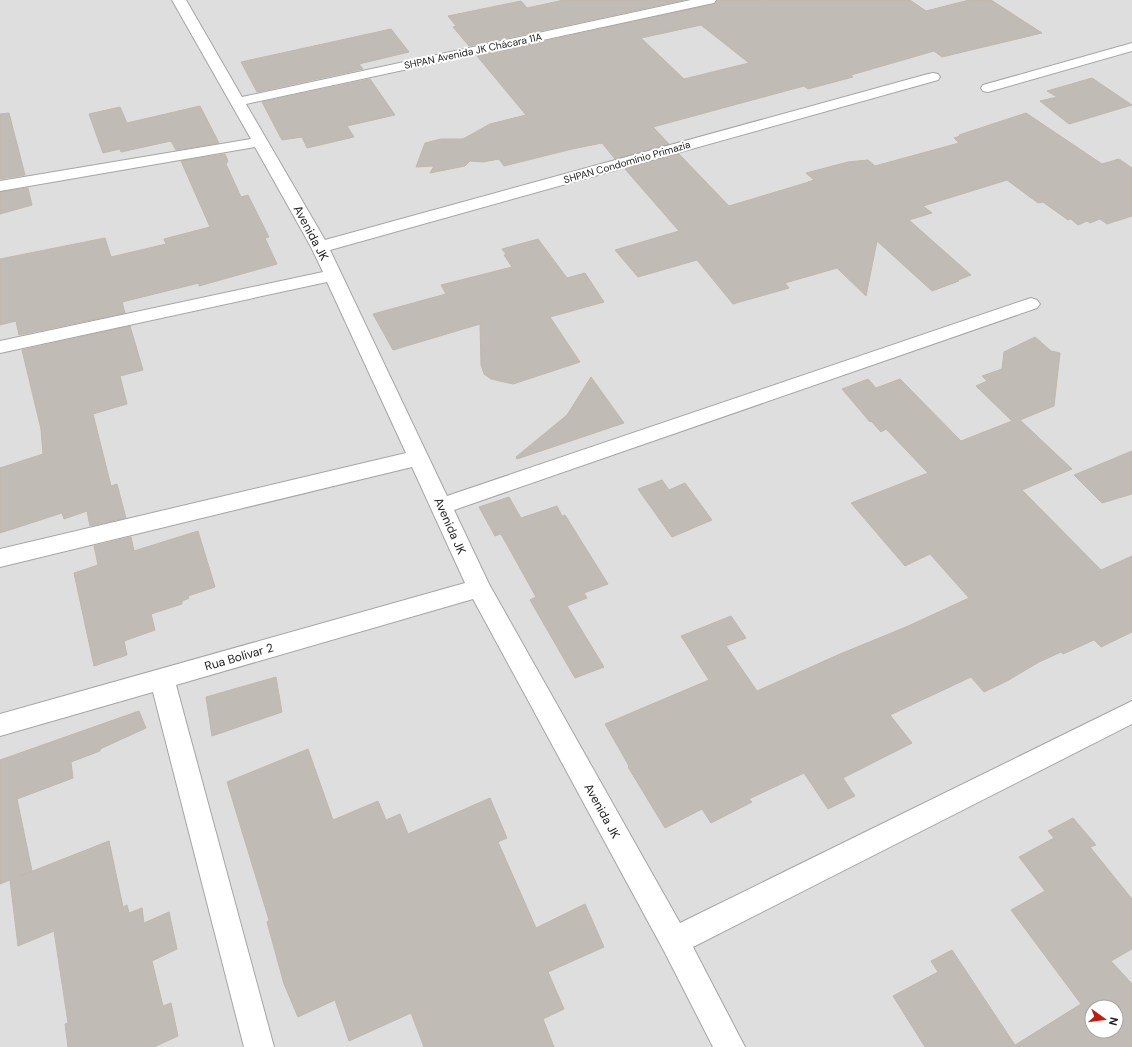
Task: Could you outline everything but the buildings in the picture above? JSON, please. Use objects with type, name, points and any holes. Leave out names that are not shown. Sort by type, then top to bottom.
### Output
[{"type":"street","name":"Avenida JK","points":[[178,0],[320,247],[479,588],[674,941],[730,1047]]},
{"type":"street","name":"SHPAN Avenida JK Chácara 11A","points":[[237,102],[709,0]]},
{"type":"street","points":[[988,88],[1132,47]]},
{"type":"street","name":"SHPAN Condomínio Primazia","points":[[320,247],[933,77]]},
{"type":"street","points":[[0,186],[260,142]]},
{"type":"street","points":[[0,347],[333,275]]},
{"type":"street","points":[[441,506],[1031,304]]},
{"type":"street","points":[[0,558],[419,458]]},
{"type":"street","name":"Rua Bolivar 2","points":[[0,725],[479,588]]},
{"type":"street","points":[[162,679],[259,1047]]},
{"type":"street","points":[[674,941],[1132,712]]},
{"type":"shaded area","points":[[0,0],[1132,0],[1132,1047],[0,1047]]}]
